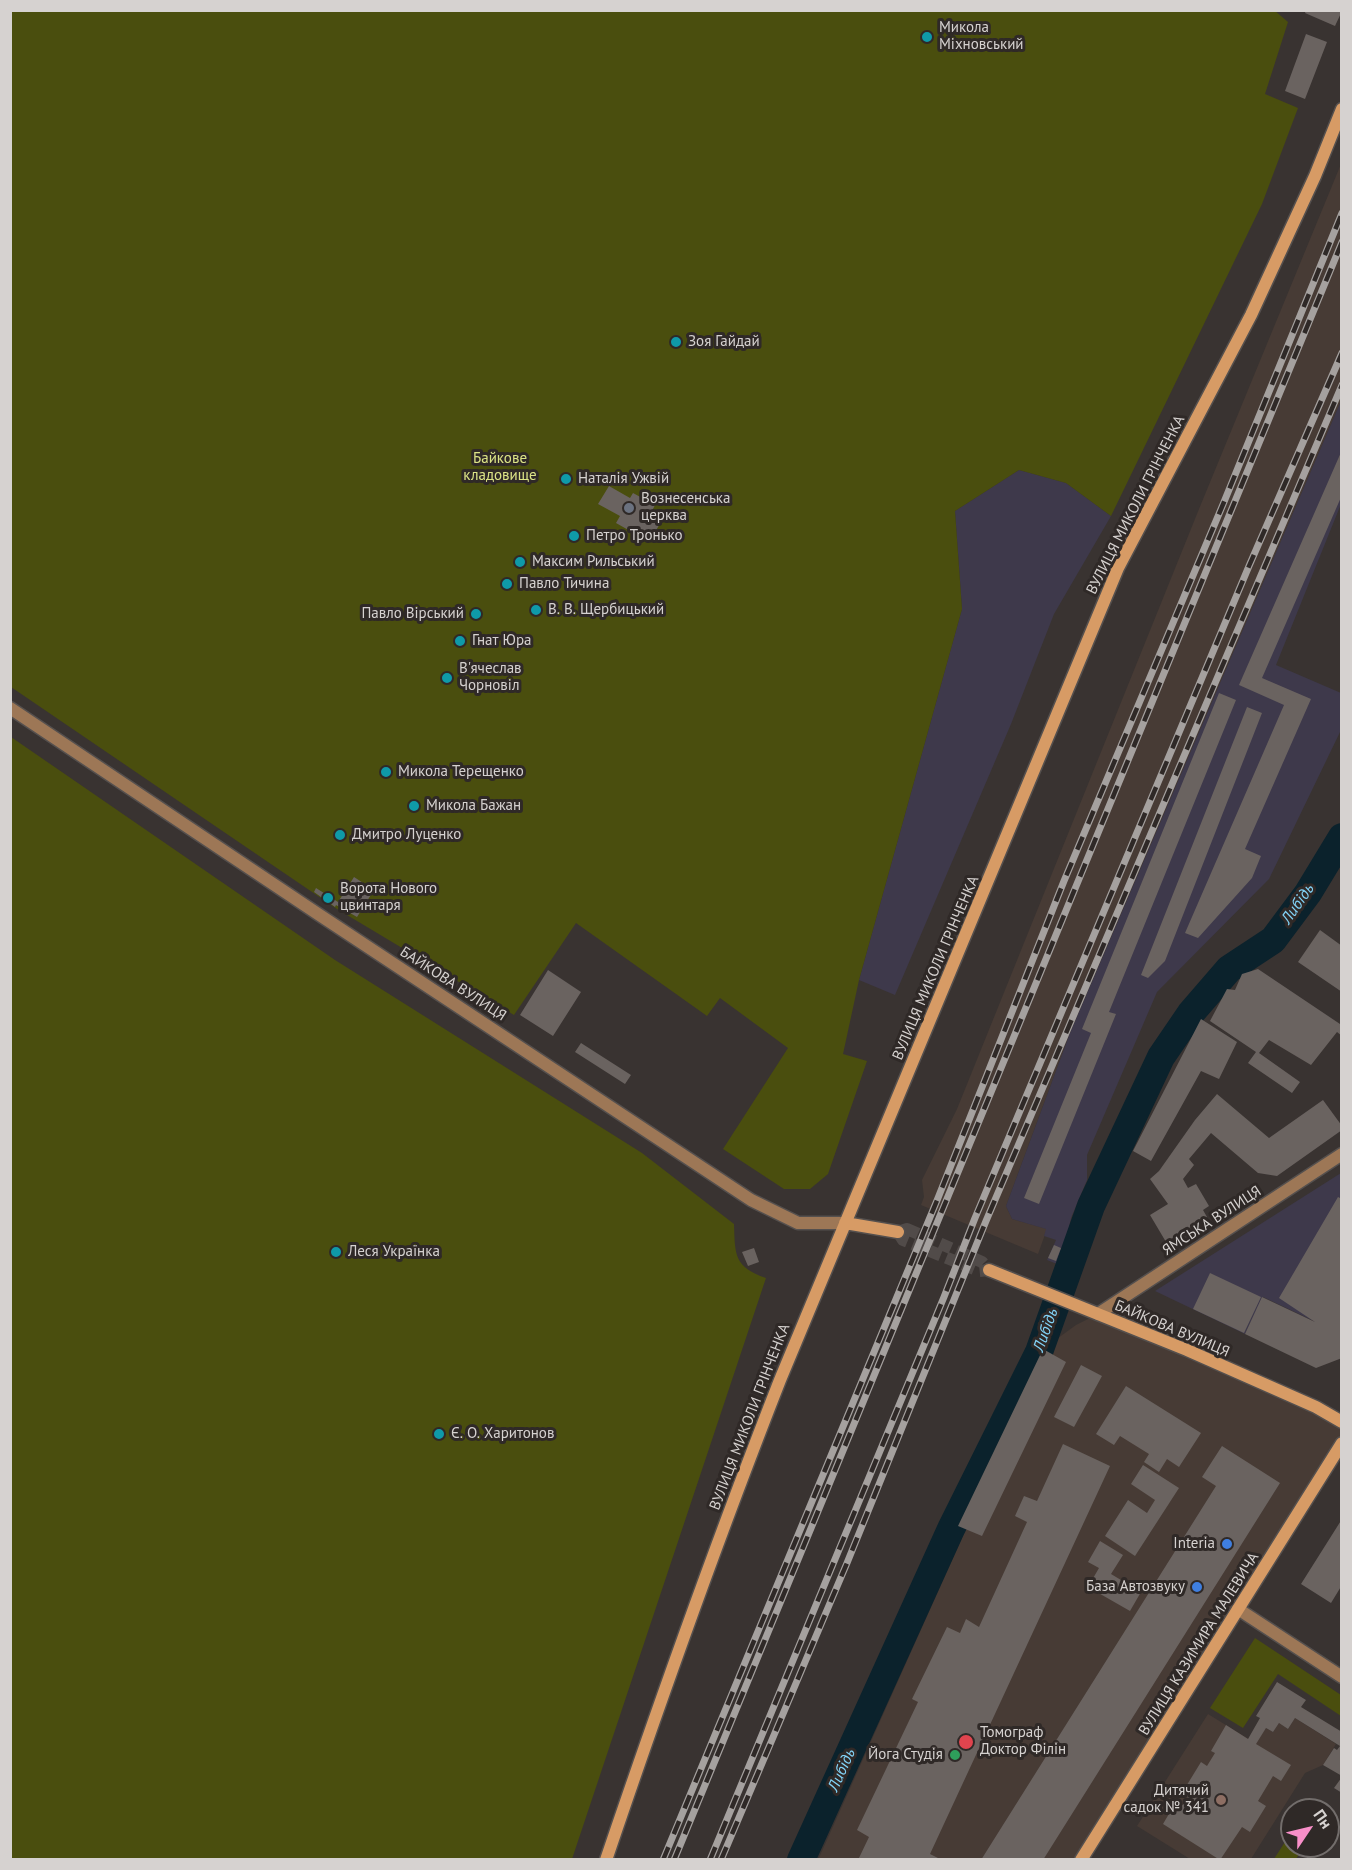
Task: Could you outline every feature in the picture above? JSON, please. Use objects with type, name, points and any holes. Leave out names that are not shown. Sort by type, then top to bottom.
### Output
[{"type":"main road","name":"ВУЛИЦЯ МИКОЛИ ГРІНЧЕНКА","points":[[606,1860],[657,1710],[747,1463],[1118,568],[1251,315],[1315,176],[1341,109]]},
{"type":"main road","name":"БАЙКОВА ВУЛИЦЯ","points":[[845,1222],[898,1233]]},
{"type":"main road","name":"БАЙКОВА ВУЛИЦЯ","points":[[989,1270],[1187,1350],[1316,1407],[1341,1422]]},
{"type":"main road","name":"ВУЛИЦЯ КАЗИМИРА МАЛЕВИЧА","points":[[1081,1860],[1341,1443]]},
{"type":"street","name":"БАЙКОВА ВУЛИЦЯ","points":[[10,708],[751,1200],[798,1223],[845,1222]]},
{"type":"street","name":"ЯМСЬКА ВУЛИЦЯ","points":[[1098,1314],[1341,1154]]},
{"type":"street","points":[[1238,1609],[1341,1677]]},
{"type":"shaded area","points":[[1341,164],[1341,401],[1070,1033],[1006,1206],[1012,1219],[1047,1229],[1038,1254],[921,1205],[924,1197],[922,1180],[957,1109]]},
{"type":"shaded area","points":[[1341,401],[1341,504],[1276,665],[1341,693],[1341,730],[1269,879],[1157,992],[1087,1155],[1087,1180],[1071,1218],[1063,1257],[1057,1264],[1047,1260],[1056,1240],[1044,1236],[1046,1229],[1012,1219],[1006,1206],[1070,1033]]},
{"type":"shaded area","points":[[1019,470],[1066,483],[1111,516],[1054,614],[1011,724],[895,995],[859,980],[962,609],[955,511]]},
{"type":"shaded area","points":[[1341,1173],[1342,1310],[1316,1322],[1263,1297],[1245,1334],[1155,1291]]},
{"type":"shaded area","points":[[1098,1314],[1341,1422],[1341,1443],[1081,1859],[818,1860],[966,1529],[958,1526],[1043,1349],[1076,1325]]},
{"type":"shaded area","name":"Дитячий садок № 341","points":[[1208,1714],[1255,1743],[1266,1728],[1273,1732],[1279,1723],[1288,1729],[1295,1718],[1336,1744],[1323,1765],[1305,1773],[1289,1798],[1280,1798],[1280,1813],[1251,1859],[1190,1859],[1137,1826]]},
{"type":"green space","name":"Байкове кладовище","points":[[1274,10],[1288,22],[1265,94],[1298,108],[1262,204],[1111,516],[1066,483],[1019,470],[955,511],[962,609],[859,980],[843,1054],[867,1061],[828,1174],[810,1189],[784,1189],[723,1149],[788,1048],[720,998],[707,1016],[576,923],[514,1015],[337,909],[11,687],[10,11]]},
{"type":"green space","points":[[11,737],[335,960],[642,1153],[734,1224],[738,1258],[755,1274],[766,1278],[572,1859],[11,1859]]},
{"type":"green space","points":[[1255,1638],[1341,1695],[1341,1716],[1278,1674],[1243,1728],[1210,1708]]},
{"type":"green space","points":[[1280,1850],[1280,1858],[1297,1858],[1296,1859],[1274,1859]]},
{"type":"building","points":[[1306,10],[1342,11],[1335,26],[1305,13]]},
{"type":"building","points":[[1306,34],[1327,42],[1305,99],[1285,91]]},
{"type":"building","points":[[1342,450],[1342,495],[1262,678],[1311,699],[1245,849],[1261,856],[1252,878],[1198,938],[1185,933],[1284,705],[1239,685]]},
{"type":"building","name":"Вознесенська церква","points":[[609,486],[630,498],[633,493],[655,505],[652,511],[663,518],[653,536],[643,530],[639,536],[616,523],[620,516],[598,504]]},
{"type":"building","points":[[1219,693],[1236,700],[1109,1012],[1116,1014],[1039,1204],[1024,1198],[1091,1033],[1082,1029]]},
{"type":"building","points":[[1247,707],[1262,713],[1165,961],[1148,978],[1141,975]]},
{"type":"building","points":[[354,877],[374,890],[357,917],[336,905],[335,907],[314,892],[316,888],[338,902]]},
{"type":"building","points":[[1320,930],[1342,946],[1342,992],[1298,962]]},
{"type":"building","points":[[1258,969],[1340,1024],[1342,1022],[1342,1036],[1337,1032],[1311,1065],[1269,1040],[1259,1053],[1300,1082],[1292,1093],[1248,1063],[1256,1052],[1210,1021],[1227,989],[1235,990],[1242,974]]},
{"type":"building","points":[[548,970],[581,992],[553,1036],[520,1015]]},
{"type":"building","points":[[1201,1019],[1237,1042],[1219,1079],[1201,1071],[1151,1161],[1133,1151]]},
{"type":"building","points":[[581,1043],[631,1075],[625,1084],[575,1052]]},
{"type":"building","points":[[1217,1094],[1269,1138],[1323,1100],[1342,1126],[1342,1130],[1277,1176],[1258,1173],[1211,1133],[1189,1159],[1194,1165],[1183,1179],[1188,1188],[1196,1184],[1209,1206],[1203,1210],[1207,1217],[1166,1242],[1150,1215],[1168,1204],[1150,1179],[1159,1171],[1195,1120]]},
{"type":"building","points":[[1338,1197],[1342,1199],[1342,1358],[1316,1368],[1245,1334],[1262,1297],[1315,1322],[1279,1298]]},
{"type":"building","points":[[1054,1245],[1061,1248],[1056,1261],[1048,1258]]},
{"type":"building","points":[[754,1248],[759,1262],[748,1266],[742,1252]]},
{"type":"building","points":[[1210,1273],[1261,1297],[1244,1333],[1193,1309]]},
{"type":"building","points":[[1043,1349],[1066,1362],[982,1536],[958,1526]]},
{"type":"building","points":[[1081,1365],[1102,1376],[1074,1427],[1054,1417]]},
{"type":"building","points":[[1126,1386],[1201,1433],[1179,1467],[1167,1459],[1159,1472],[1144,1462],[1149,1454],[1120,1436],[1114,1445],[1096,1434]]},
{"type":"building","points":[[1063,1444],[1110,1466],[930,1854],[942,1860],[858,1860],[869,1837],[857,1830],[918,1702],[912,1699],[947,1627],[960,1633],[966,1619],[979,1627],[1027,1522],[1015,1516],[1024,1496],[1037,1501]]},
{"type":"building","points":[[1222,1446],[1280,1483],[1043,1860],[981,1860],[1216,1486],[1202,1477]]},
{"type":"building","points":[[1143,1465],[1179,1488],[1135,1556],[1105,1536],[1128,1500],[1147,1513],[1155,1500],[1131,1484]]},
{"type":"building","points":[[1342,1519],[1342,1585],[1331,1603],[1301,1584]]},
{"type":"building","points":[[1100,1541],[1123,1555],[1111,1574],[1141,1592],[1130,1611],[1088,1587],[1099,1568],[1088,1562]]},
{"type":"building","points":[[1277,1682],[1306,1700],[1301,1707],[1342,1732],[1342,1776],[1323,1765],[1334,1748],[1337,1750],[1340,1746],[1295,1718],[1288,1729],[1279,1723],[1273,1732],[1266,1728],[1256,1744],[1291,1765],[1281,1781],[1273,1776],[1258,1801],[1266,1806],[1250,1832],[1242,1827],[1220,1860],[1163,1824],[1173,1807],[1179,1810],[1188,1797],[1182,1793],[1201,1762],[1207,1766],[1215,1753],[1211,1751],[1226,1725],[1248,1739],[1260,1718],[1256,1716]]},
{"type":"building","points":[[1342,1777],[1342,1793],[1334,1788]]},
{"type":"waterway","name":"Либідь","points":[[801,1860],[951,1529],[1039,1352],[1091,1206],[1161,1057],[1191,1013],[1229,969],[1273,940],[1308,893],[1342,837]]},
{"type":"tunnel","points":[[907,1229],[982,1262],[989,1270],[979,1271],[903,1240],[898,1232],[907,1229]]},
{"type":"railway","points":[[663,1860],[938,1198],[1064,881],[1224,502],[1342,213]]},
{"type":"railway","points":[[674,1860],[1342,242]]},
{"type":"railway","points":[[710,1860],[975,1218],[1249,566],[1342,353]]},
{"type":"railway","points":[[721,1860],[847,1563],[986,1221],[1342,385]]},
{"type":"place","name":"Микола Міхновський","points":[[927,37]]},
{"type":"place","name":"Зоя Гайдай","points":[[676,342]]},
{"type":"place","name":"Наталія Ужвій","points":[[566,479]]},
{"type":"place","name":"Вознесенська церква","points":[[629,508]]},
{"type":"place","name":"Петро Тронько","points":[[574,536]]},
{"type":"place","name":"Максим Рильський","points":[[520,562]]},
{"type":"place","name":"Павло Тичина","points":[[507,584]]},
{"type":"place","name":"В. В. Щербицький","points":[[536,610]]},
{"type":"place","name":"Павло Вірський","points":[[476,614]]},
{"type":"place","name":"Гнат Юра","points":[[460,641]]},
{"type":"place","name":"В'ячеслав Чорновіл","points":[[447,678]]},
{"type":"place","name":"Микола Терещенко","points":[[386,772]]},
{"type":"place","name":"Микола Бажан","points":[[414,806]]},
{"type":"place","name":"Дмитро Луценко","points":[[340,835]]},
{"type":"place","name":"Ворота Нового цвинтаря","points":[[328,898]]},
{"type":"place","name":"Леся Українка","points":[[336,1252]]},
{"type":"place","name":"Є. О. Харитонов","points":[[439,1434]]},
{"type":"place","name":"Interia","points":[[1227,1544]]},
{"type":"place","name":"База Автозвуку","points":[[1197,1587]]},
{"type":"place","name":"Томограф Доктор Філін","points":[[966,1742]]},
{"type":"place","name":"Йога Студія","points":[[955,1755]]},
{"type":"place","name":"Дитячий садок № 341","points":[[1221,1800]]}]
